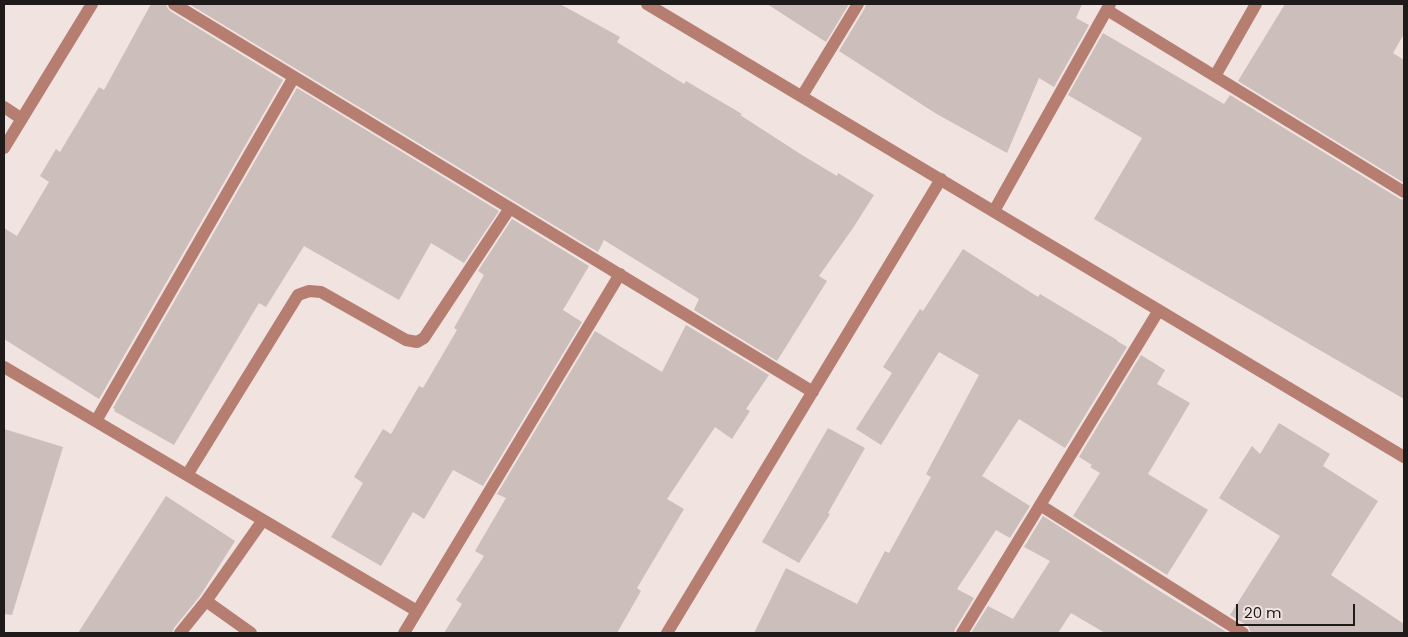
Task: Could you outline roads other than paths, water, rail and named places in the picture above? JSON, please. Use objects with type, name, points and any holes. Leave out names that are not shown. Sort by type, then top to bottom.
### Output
[{"type":"street","points":[[4,148],[92,4]]},
{"type":"street","points":[[174,4],[813,392]]},
{"type":"street","points":[[647,4],[1404,457]]},
{"type":"street","points":[[802,96],[858,4]]},
{"type":"street","points":[[1215,76],[1256,4]]},
{"type":"street","points":[[994,211],[1109,7],[1215,76],[1404,192]]},
{"type":"street","points":[[96,422],[294,77]]},
{"type":"street","points":[[4,107],[22,119]]},
{"type":"street","points":[[667,633],[941,179]]},
{"type":"street","points":[[187,475],[298,295],[309,291],[321,292],[406,340],[417,342],[424,338],[510,208]]},
{"type":"street","points":[[404,633],[620,274]]},
{"type":"street","points":[[962,633],[1159,310]]},
{"type":"street","points":[[4,367],[417,611]]},
{"type":"street","points":[[1040,505],[1243,633]]},
{"type":"street","points":[[180,633],[206,601],[263,520]]},
{"type":"street","points":[[206,601],[251,633]]}]
